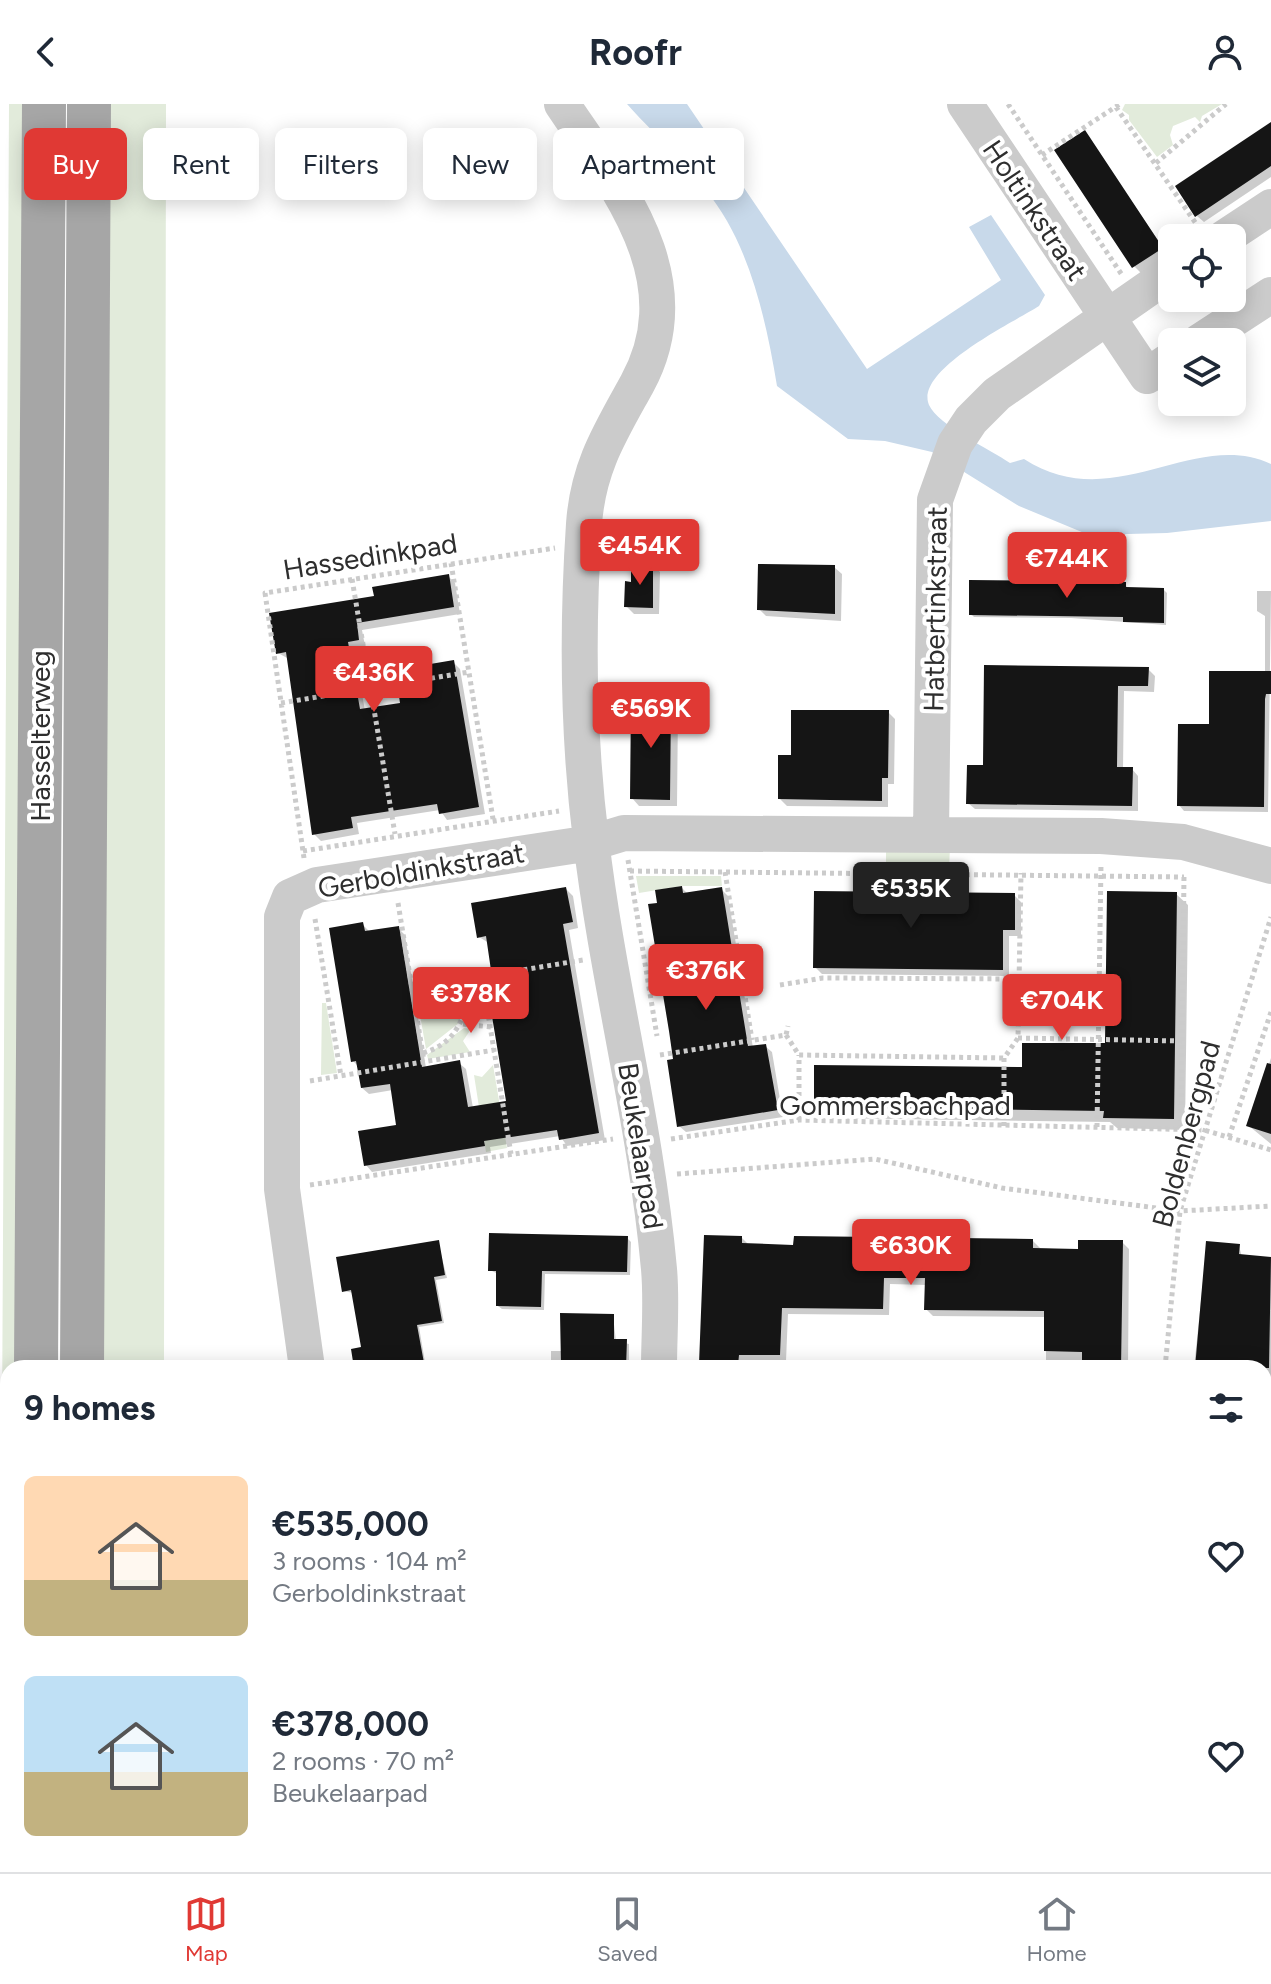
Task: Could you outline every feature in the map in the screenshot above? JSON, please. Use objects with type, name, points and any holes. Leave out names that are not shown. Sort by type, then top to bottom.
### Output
[{"type":"main road","name":"Hasselterweg","points":[[36,1360],[44,104]]},
{"type":"main road","name":"Hasselterweg","points":[[82,1360],[89,104]]},
{"type":"street","name":"Beukelaarpad","points":[[562,104],[610,175],[637,222],[652,263],[660,304],[655,343],[597,459],[586,499],[580,739],[608,838],[663,1134],[648,1176],[660,1273],[659,1360]]},
{"type":"street","name":"Holtinkstraat","points":[[965,104],[1106,315]]},
{"type":"street","points":[[1245,224],[1271,207]]},
{"type":"street","name":"Hatbertinkstraat","points":[[931,834],[935,500],[945,466],[971,420],[997,394],[1158,281]]},
{"type":"street","points":[[1220,328],[1271,295]]},
{"type":"street","points":[[1106,315],[1147,376],[1158,369]]},
{"type":"street","name":"Gerboldinkstraat","points":[[306,1360],[282,1189],[282,917],[290,897],[308,887],[608,838],[931,834],[1101,836],[1183,842],[1271,866]]},
{"type":"path","name":"Holtinkstraat","points":[[1008,104],[1136,295]]},
{"type":"path","points":[[1156,163],[1226,104]]},
{"type":"path","points":[[1042,155],[1118,105],[1196,224]]},
{"type":"path","name":"Hassedinkpad","points":[[341,1076],[308,887],[265,593],[490,557],[583,547]]},
{"type":"path","points":[[451,563],[493,819]]},
{"type":"path","points":[[352,579],[395,834]]},
{"type":"path","points":[[281,703],[469,672]]},
{"type":"path","points":[[303,851],[531,813]]},
{"type":"path","points":[[1004,1126],[1004,1058],[1018,1038],[1021,836]]},
{"type":"path","points":[[1097,1127],[1101,836]]},
{"type":"path","points":[[608,838],[630,871],[662,1069]]},
{"type":"path","name":"Boldenbergpad","points":[[1181,1129],[1183,842]]},
{"type":"path","points":[[630,871],[1184,877]]},
{"type":"path","points":[[725,872],[752,1040]]},
{"type":"path","points":[[398,903],[424,1061]]},
{"type":"path","name":"Boldenbergpad","points":[[1166,1360],[1180,1211],[1271,917]]},
{"type":"path","points":[[413,988],[584,960]]},
{"type":"path","points":[[448,975],[449,982]]},
{"type":"path","points":[[482,977],[511,1154]]},
{"type":"path","points":[[780,985],[823,978],[1019,979]]},
{"type":"path","points":[[423,1053],[440,1046],[463,1024],[469,1002],[484,989]]},
{"type":"path","points":[[1229,1137],[1271,1012]]},
{"type":"path","points":[[463,1024],[491,1027]]},
{"type":"path","points":[[788,1026],[786,1035],[799,1055],[799,1120]]},
{"type":"path","points":[[1059,1028],[1059,1039]]},
{"type":"path","points":[[660,1055],[786,1035]]},
{"type":"path","points":[[1018,1038],[1182,1041]]},
{"type":"path","points":[[283,1086],[494,1050]]},
{"type":"path","points":[[799,1055],[1004,1058]]},
{"type":"path","name":"Gommersbachpad","points":[[282,1189],[511,1154],[799,1120],[1204,1130],[1271,1150]]},
{"type":"path","name":"Gommersbachpad","points":[[648,1176],[875,1159],[1002,1188],[1180,1211],[1271,1206]]},
{"type":"green space","points":[[9,104],[32,104],[32,128],[24,128],[24,200],[31,200],[24,1360],[2,1360]]},
{"type":"green space","points":[[103,104],[166,104],[166,128],[143,128],[143,200],[166,200],[164,1360],[95,1360],[102,200],[127,200],[127,128],[103,128]]},
{"type":"green space","points":[[1125,104],[1222,104],[1202,116],[1200,122],[1195,117],[1173,126],[1170,135],[1173,145],[1157,157],[1129,120],[1129,115],[1122,110]]},
{"type":"green space","points":[[950,846],[949,870],[886,869],[886,847]]},
{"type":"green space","points":[[636,876],[721,876],[722,886],[682,886],[639,893]]},
{"type":"green space","points":[[480,981],[480,986],[465,1001],[459,1023],[426,1049],[418,1004],[438,1000],[436,988],[441,988],[443,1001],[424,1005],[448,1001],[452,993],[448,987]]},
{"type":"green space","points":[[322,1003],[326,1003],[337,1073],[321,1075]]},
{"type":"green space","points":[[464,1028],[471,1029],[463,1041],[470,1052],[428,1059],[427,1055]]},
{"type":"green space","points":[[493,1065],[507,1148],[486,1152],[474,1075],[482,1077]]},
{"type":"water","points":[[627,104],[687,104],[703,128],[650,128]]},
{"type":"water","points":[[744,188],[867,369],[1001,280],[969,227],[991,215],[1045,295],[1039,306],[969,348],[936,377],[928,391],[929,405],[934,413],[1010,463],[1024,459],[1057,474],[1090,479],[1121,477],[1212,456],[1242,456],[1271,464],[1271,521],[1167,533],[1089,535],[1019,506],[932,452],[885,441],[848,439],[777,386],[759,301],[737,240],[713,200],[744,200]]},
{"type":"building","points":[[1271,122],[1271,166],[1195,217],[1175,186]]},
{"type":"building","points":[[1085,130],[1158,240],[1158,251],[1132,268],[1054,150]]},
{"type":"building","points":[[631,563],[653,563],[653,608],[624,607],[625,581],[631,582]]},
{"type":"building","points":[[758,564],[835,565],[835,614],[757,610]]},
{"type":"building","points":[[449,574],[454,607],[357,623],[359,640],[348,642],[360,709],[400,703],[395,670],[454,660],[479,807],[439,814],[437,804],[351,817],[353,828],[312,835],[286,652],[276,654],[269,613],[374,596],[372,587]]},
{"type":"building","points":[[969,580],[1126,582],[1126,587],[1164,588],[1164,623],[1123,622],[1123,617],[969,615]]},
{"type":"building","points":[[984,665],[1149,667],[1148,686],[1118,686],[1117,767],[1133,767],[1132,806],[966,804],[967,765],[983,765]]},
{"type":"building","points":[[1209,671],[1271,671],[1271,694],[1266,694],[1265,699],[1264,807],[1177,806],[1178,724],[1209,724]]},
{"type":"building","points":[[631,701],[671,701],[670,800],[630,799]]},
{"type":"building","points":[[791,710],[889,710],[888,778],[882,778],[882,801],[778,799],[778,755],[791,755]]},
{"type":"building","points":[[682,886],[683,893],[722,887],[748,1046],[766,1044],[778,1110],[677,1127],[667,1060],[673,1059],[648,904],[657,903],[655,890]]},
{"type":"building","points":[[566,887],[573,922],[563,924],[599,1133],[559,1140],[557,1130],[484,1141],[485,1146],[364,1166],[358,1131],[396,1125],[390,1084],[361,1088],[356,1061],[351,1062],[329,928],[363,922],[365,931],[399,926],[422,1067],[460,1060],[468,1107],[506,1101],[488,992],[494,991],[486,936],[477,938],[471,903]]},
{"type":"building","points":[[814,891],[1015,893],[1015,930],[1003,930],[1003,970],[813,968]]},
{"type":"building","points":[[1107,891],[1177,892],[1174,1119],[1103,1118],[1104,1111],[814,1107],[814,1065],[1022,1067],[1022,1043],[1105,1043]]},
{"type":"building","points":[[1267,1063],[1271,1064],[1271,1134],[1246,1126]]},
{"type":"building","points":[[489,1233],[628,1236],[627,1272],[542,1271],[541,1307],[496,1306],[496,1271],[488,1271]]},
{"type":"building","points":[[704,1235],[742,1236],[742,1243],[793,1245],[794,1236],[1033,1239],[1033,1248],[1078,1249],[1078,1240],[1123,1240],[1121,1360],[1082,1360],[1082,1352],[1044,1351],[1044,1311],[924,1310],[925,1278],[884,1278],[883,1309],[782,1308],[780,1355],[739,1355],[738,1360],[699,1360]]},
{"type":"building","points":[[439,1240],[445,1275],[434,1277],[442,1321],[417,1325],[423,1360],[353,1360],[351,1349],[361,1347],[351,1290],[342,1292],[336,1257]]},
{"type":"building","points":[[1206,1241],[1240,1244],[1239,1254],[1271,1257],[1269,1360],[1196,1360]]},
{"type":"building","points":[[560,1313],[614,1314],[614,1339],[627,1339],[626,1360],[561,1360]]}]
